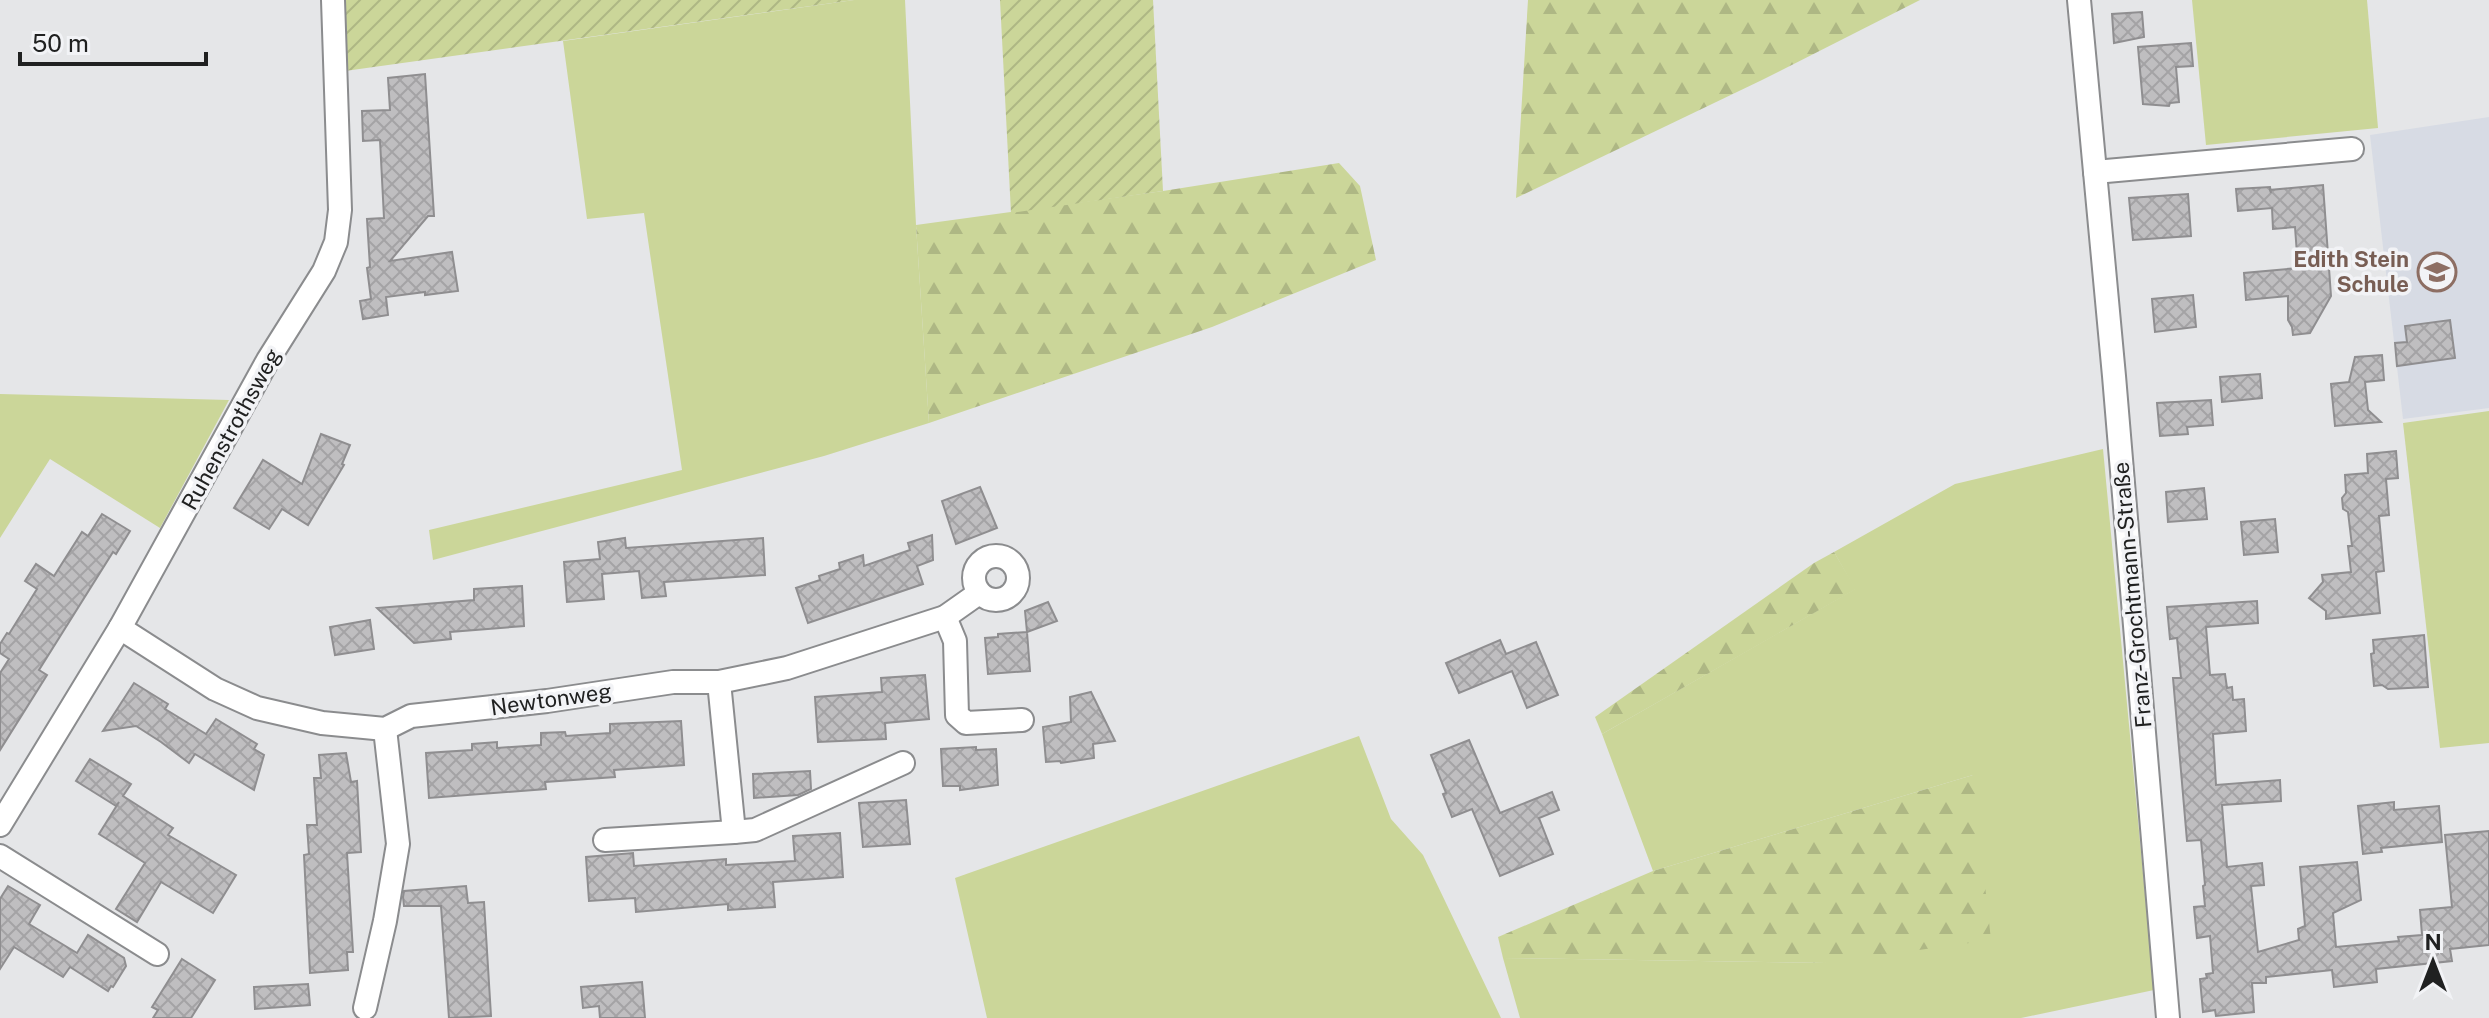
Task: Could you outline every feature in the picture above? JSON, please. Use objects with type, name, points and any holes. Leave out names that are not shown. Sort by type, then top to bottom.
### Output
[{"type":"street","name":"Ruhenstrothsweg","points":[[0,825],[120,628],[268,360],[324,271],[336,242],[340,210],[333,0]]},
{"type":"street","name":"Franz-Grochtmann-Straße","points":[[2079,0],[2168,1018]]},
{"type":"street","points":[[2095,172],[2352,149]]},
{"type":"street","name":"Newtonweg","points":[[120,628],[215,689],[257,708],[322,723],[385,729],[411,716],[547,701],[673,682],[719,682],[787,668],[945,617],[979,593]]},
{"type":"street","points":[[945,617],[955,641],[957,715],[966,723],[1022,720]]},
{"type":"street","points":[[719,682],[734,832]]},
{"type":"street","points":[[365,1008],[385,921],[398,844],[385,729]]},
{"type":"street","points":[[605,840],[755,830],[903,763]]},
{"type":"street","points":[[0,856],[157,954]]},
{"type":"shaded area","name":"Edith Stein Schule","points":[[2489,117],[2489,408],[2403,419],[2370,135]]},
{"type":"green space","points":[[343,0],[854,0],[345,71]]},
{"type":"green space","points":[[854,0],[905,0],[929,423],[824,456],[433,560],[429,530],[682,470],[644,213],[587,219],[563,41]]},
{"type":"green space","points":[[1000,0],[1153,0],[1163,191],[1011,213]]},
{"type":"green space","points":[[1528,0],[1920,0],[1516,198]]},
{"type":"green space","points":[[2192,0],[2367,0],[2378,128],[2206,145]]},
{"type":"green space","points":[[1339,163],[1360,186],[1376,260],[1212,327],[929,423],[916,225]]},
{"type":"green space","points":[[0,394],[229,400],[160,528],[50,459],[0,538]]},
{"type":"green space","points":[[2489,411],[2489,743],[2440,748],[2403,423]]},
{"type":"green space","points":[[2103,449],[2154,990],[2021,1018],[1520,1018],[1503,958],[1825,963],[1973,775],[1653,871],[1602,734],[1855,589],[1834,552],[1955,484]]},
{"type":"green space","points":[[1834,552],[1856,589],[1602,734],[1595,717]]},
{"type":"green space","points":[[1359,736],[1391,819],[1423,855],[1501,1018],[987,1018],[955,878]]},
{"type":"green space","points":[[1973,775],[1991,940],[1825,963],[1503,958],[1498,937],[1653,871]]},
{"type":"building","points":[[2142,12],[2144,37],[2114,43],[2112,14]]},
{"type":"building","points":[[2191,43],[2193,66],[2176,67],[2179,102],[2170,103],[2169,106],[2143,104],[2138,47]]},
{"type":"building","points":[[425,74],[434,216],[428,216],[390,261],[452,252],[458,291],[386,297],[388,315],[363,319],[360,301],[371,299],[367,268],[370,267],[367,219],[384,218],[380,140],[363,141],[362,111],[390,110],[388,78]]},
{"type":"building","points":[[2323,185],[2331,296],[2310,333],[2293,335],[2288,320],[2288,296],[2246,300],[2244,273],[2298,268],[2295,227],[2273,229],[2272,208],[2238,211],[2236,189],[2270,187],[2270,190]]},
{"type":"building","points":[[2188,194],[2191,236],[2133,240],[2129,198]]},
{"type":"building","points":[[2193,295],[2196,327],[2155,332],[2152,299]]},
{"type":"building","points":[[2450,320],[2455,358],[2397,366],[2395,343],[2407,342],[2405,326]]},
{"type":"building","points":[[2382,355],[2384,380],[2365,382],[2368,410],[2381,422],[2335,426],[2331,384],[2349,382],[2355,357]]},
{"type":"building","points":[[2260,374],[2262,398],[2222,402],[2220,377]]},
{"type":"building","points":[[2211,400],[2213,425],[2187,427],[2188,434],[2160,436],[2157,403]]},
{"type":"building","points":[[321,434],[350,445],[344,465],[308,525],[282,509],[269,529],[234,508],[263,460],[302,484]]},
{"type":"building","points":[[2396,451],[2398,478],[2386,479],[2389,515],[2379,516],[2384,571],[2376,572],[2380,613],[2326,619],[2326,611],[2309,598],[2323,582],[2322,575],[2351,572],[2348,512],[2343,509],[2342,498],[2346,493],[2345,475],[2368,473],[2367,454]]},
{"type":"building","points":[[980,487],[997,528],[956,544],[942,501]]},
{"type":"building","points":[[2204,488],[2207,519],[2168,522],[2166,492]]},
{"type":"building","points":[[102,514],[130,531],[116,554],[113,552],[39,670],[47,675],[0,750],[0,673],[9,659],[0,653],[0,644],[37,589],[25,581],[36,564],[54,576],[82,532],[88,536]]},
{"type":"building","points":[[2275,519],[2278,552],[2244,555],[2241,522]]},
{"type":"building","points":[[932,535],[933,560],[917,566],[923,584],[808,623],[796,588],[840,569],[839,563],[863,555],[864,566],[910,550],[908,543]]},
{"type":"building","points":[[625,538],[626,548],[763,538],[765,575],[664,582],[666,596],[642,598],[639,571],[602,574],[604,599],[567,602],[564,562],[600,559],[598,542]]},
{"type":"building","points":[[522,586],[524,626],[450,632],[451,639],[414,643],[377,608],[474,600],[474,589]]},
{"type":"building","points":[[2257,601],[2258,623],[2206,627],[2210,675],[2225,674],[2227,688],[2232,687],[2233,700],[2244,699],[2246,731],[2213,734],[2216,785],[2280,780],[2281,801],[2222,805],[2227,867],[2262,863],[2264,885],[2251,886],[2258,952],[2299,940],[2298,929],[2305,926],[2300,867],[2357,862],[2361,900],[2333,913],[2336,947],[2399,941],[2398,937],[2422,935],[2420,910],[2452,907],[2445,835],[2489,831],[2489,945],[2450,949],[2452,961],[2376,969],[2377,982],[2334,987],[2332,970],[2266,977],[2266,983],[2252,983],[2254,1012],[2216,1016],[2215,1010],[2203,1012],[2200,979],[2213,973],[2210,936],[2197,938],[2194,907],[2205,906],[2201,840],[2187,841],[2173,678],[2181,678],[2177,638],[2170,639],[2167,607]]},
{"type":"building","points":[[1048,602],[1057,621],[1027,632],[1025,611]]},
{"type":"building","points":[[370,620],[374,649],[335,655],[330,627]]},
{"type":"building","points":[[1027,632],[1030,671],[988,674],[985,638]]},
{"type":"building","points":[[2424,635],[2428,687],[2388,689],[2382,685],[2374,686],[2373,640]]},
{"type":"building","points":[[1500,640],[1506,654],[1536,642],[1558,695],[1527,708],[1512,671],[1459,693],[1446,663]]},
{"type":"building","points":[[925,675],[929,719],[885,723],[886,739],[818,742],[815,697],[882,692],[881,678]]},
{"type":"building","points":[[134,683],[168,704],[165,709],[206,734],[216,719],[257,744],[254,749],[264,755],[254,790],[195,754],[189,763],[136,726],[103,731]]},
{"type":"building","points":[[1091,692],[1115,741],[1093,744],[1094,758],[1046,762],[1043,727],[1071,722],[1070,697]]},
{"type":"building","points":[[681,721],[684,765],[614,770],[615,777],[545,782],[546,789],[429,798],[426,753],[472,750],[472,744],[497,742],[497,748],[541,745],[541,733],[565,732],[566,736],[610,733],[610,724]]},
{"type":"building","points":[[1469,740],[1500,813],[1552,792],[1559,810],[1539,818],[1553,854],[1500,876],[1472,809],[1452,817],[1431,755]]},
{"type":"building","points":[[976,747],[976,750],[996,749],[998,785],[960,790],[960,786],[943,786],[941,749]]},
{"type":"building","points":[[346,753],[351,782],[357,781],[361,852],[347,853],[353,952],[347,952],[348,970],[310,973],[304,855],[309,854],[307,825],[317,825],[314,778],[321,778],[319,755]]},
{"type":"building","points":[[90,759],[131,784],[123,796],[173,828],[168,835],[236,875],[213,913],[161,882],[137,922],[116,909],[145,863],[99,834],[119,802],[116,806],[76,781]]},
{"type":"building","points":[[810,771],[811,789],[798,795],[754,798],[753,774]]},
{"type":"building","points":[[906,800],[910,844],[863,847],[859,803]]},
{"type":"building","points":[[2394,802],[2394,810],[2439,806],[2442,842],[2381,848],[2382,852],[2363,854],[2358,806]]},
{"type":"building","points":[[840,833],[843,877],[773,882],[775,907],[728,910],[728,904],[636,912],[635,898],[589,901],[586,857],[633,853],[634,866],[726,859],[726,865],[795,861],[793,836]]},
{"type":"building","points":[[8,886],[40,905],[29,924],[77,953],[88,935],[124,958],[126,966],[113,987],[108,991],[70,967],[63,977],[14,947],[0,969],[0,899]]},
{"type":"building","points":[[466,886],[468,903],[484,902],[491,1016],[449,1018],[441,906],[404,906],[403,897],[404,891]]},
{"type":"building","points":[[182,959],[215,980],[191,1018],[153,1018],[158,1010],[152,1007]]},
{"type":"building","points":[[642,982],[645,1018],[600,1018],[599,1006],[583,1008],[581,987]]},
{"type":"building","points":[[308,984],[310,1005],[255,1009],[254,987]]},
{"type":"place","name":"Edith Stein Schule","points":[[2437,272]]}]
